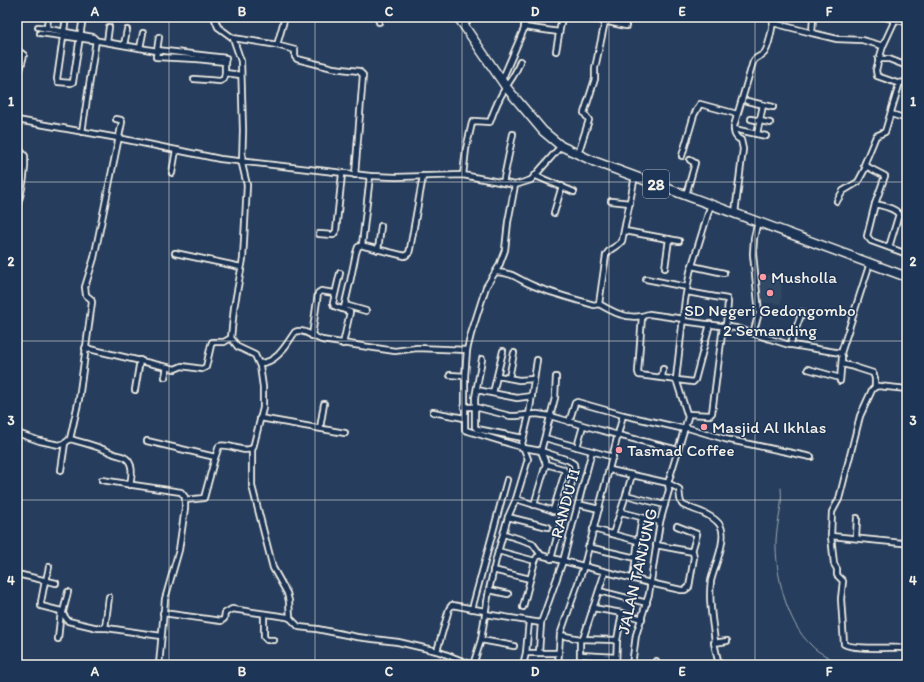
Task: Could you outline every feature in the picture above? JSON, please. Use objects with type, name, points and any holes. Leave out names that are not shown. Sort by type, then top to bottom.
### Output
[{"type":"highway","name":"28","points":[[458,17],[504,84],[543,131],[561,146],[635,176],[907,277]]},
{"type":"street","points":[[47,28],[48,17]]},
{"type":"street","points":[[66,17],[57,79],[58,82],[72,82],[83,17]]},
{"type":"street","points":[[214,17],[218,27],[233,38],[277,45],[294,50],[295,57],[297,59],[333,68],[360,71],[363,75],[355,175]]},
{"type":"street","points":[[277,45],[285,17]]},
{"type":"street","points":[[463,26],[471,17]]},
{"type":"street","points":[[463,175],[466,149],[472,123],[474,121],[490,122],[524,27],[525,17]]},
{"type":"street","points":[[556,51],[562,17]]},
{"type":"street","points":[[586,17],[606,19],[626,26]]},
{"type":"street","points":[[741,140],[735,136],[734,129],[737,114],[752,62],[755,58],[765,53],[773,23],[773,17]]},
{"type":"street","points":[[812,33],[813,17]]},
{"type":"street","points":[[885,17],[907,22]]},
{"type":"street","points":[[578,154],[589,120],[584,114],[595,79],[595,68],[606,19]]},
{"type":"street","points":[[894,20],[878,59],[876,75],[898,83],[907,82]]},
{"type":"street","points":[[773,23],[837,39],[862,40],[883,46]]},
{"type":"street","points":[[38,27],[47,28],[63,34]]},
{"type":"street","points":[[107,42],[109,27]]},
{"type":"street","points":[[524,27],[559,32]]},
{"type":"street","points":[[124,45],[127,30]]},
{"type":"street","points":[[40,33],[63,34],[96,42],[107,42],[225,62],[224,79],[220,81],[194,79]]},
{"type":"street","points":[[140,48],[143,33]]},
{"type":"street","points":[[159,37],[156,57],[197,57]]},
{"type":"street","points":[[233,38],[241,61],[243,130],[242,161],[246,185],[245,239],[234,308],[231,338],[235,344],[255,355],[260,363],[263,387],[262,408],[252,450],[252,486],[273,568],[287,593],[290,618]]},
{"type":"street","points":[[82,132],[96,42]]},
{"type":"street","points":[[17,50],[24,55],[17,81]]},
{"type":"street","points":[[878,59],[889,59],[907,66]]},
{"type":"street","points":[[504,84],[514,76],[520,61]]},
{"type":"street","points":[[225,73],[241,75]]},
{"type":"street","points":[[837,201],[844,191],[858,182],[866,167],[864,165],[865,161],[876,138],[884,133],[891,114],[899,85],[898,83]]},
{"type":"street","points":[[747,101],[773,107]]},
{"type":"street","points":[[682,156],[699,104],[737,114]]},
{"type":"street","points":[[756,134],[763,105]]},
{"type":"street","points":[[891,114],[907,119]]},
{"type":"street","points":[[17,433],[40,441],[59,445],[70,439],[79,399],[92,302],[86,295],[85,287],[94,258],[122,122],[116,119]]},
{"type":"street","points":[[751,119],[770,123]]},
{"type":"street","points":[[17,120],[118,138],[220,159],[370,176],[463,175],[515,185],[531,180],[536,176],[561,146]]},
{"type":"street","points":[[734,129],[766,136]]},
{"type":"street","points":[[735,213],[742,168],[743,150],[741,140],[743,131]]},
{"type":"street","points":[[503,183],[513,134]]},
{"type":"street","points":[[17,147],[26,156],[23,182],[17,207]]},
{"type":"street","points":[[172,173],[176,150]]},
{"type":"street","points":[[686,195],[695,163],[690,160]]},
{"type":"street","points":[[866,167],[885,176],[875,204],[868,238],[870,241],[907,254]]},
{"type":"street","points":[[319,234],[333,235],[336,231],[342,174]]},
{"type":"street","points":[[344,307],[356,253],[358,247],[362,244],[370,176]]},
{"type":"street","points":[[362,244],[364,246],[402,256],[409,253],[422,176]]},
{"type":"street","points":[[536,176],[574,192]]},
{"type":"street","points":[[599,304],[606,255],[612,248],[621,243],[625,231],[635,176]]},
{"type":"street","points":[[515,185],[502,262],[488,283],[484,292],[469,340],[465,376],[464,429],[468,432],[568,460],[574,464],[575,471],[551,558]]},
{"type":"street","points":[[554,213],[562,186]]},
{"type":"street","points":[[611,201],[630,203]]},
{"type":"street","points":[[646,279],[687,289],[727,298],[728,302],[712,413],[710,415],[688,414],[676,379],[687,289],[692,266],[711,204]]},
{"type":"street","points":[[875,204],[896,210],[899,214],[889,247]]},
{"type":"street","points":[[753,333],[759,312],[753,254],[754,238],[758,221]]},
{"type":"street","points":[[378,250],[381,226]]},
{"type":"street","points":[[625,231],[679,241]]},
{"type":"street","points":[[665,268],[669,239]]},
{"type":"street","points":[[176,253],[241,268]]},
{"type":"street","points":[[808,369],[840,380],[842,364],[841,353],[870,263]]},
{"type":"street","points":[[692,266],[724,273]]},
{"type":"street","points":[[496,272],[508,273],[543,289],[594,305],[599,304],[627,317],[649,314],[724,326],[753,333],[790,345],[841,353]]},
{"type":"street","points":[[340,273],[334,293],[333,305],[366,311]]},
{"type":"street","points":[[312,336],[318,294],[321,291],[334,293]]},
{"type":"street","points":[[343,344],[350,313],[350,311],[344,307]]},
{"type":"street","points":[[790,345],[802,312]]},
{"type":"street","points":[[642,316],[638,374],[640,376],[676,379],[692,383],[695,380],[710,324]]},
{"type":"street","points":[[260,363],[270,361],[278,355],[295,332],[298,331],[304,331],[312,336],[343,344],[395,350],[417,348],[467,350]]},
{"type":"street","points":[[85,348],[177,369],[181,366],[202,369],[205,368],[212,342],[224,342],[231,338]]},
{"type":"street","points":[[493,393],[503,351]]},
{"type":"street","points":[[509,378],[514,353]]},
{"type":"street","points":[[482,359],[477,390],[474,425],[476,428],[523,438]]},
{"type":"street","points":[[135,390],[140,360]]},
{"type":"street","points":[[163,613],[221,621],[224,619],[225,613],[232,609],[290,618],[299,627],[317,628],[357,637],[398,642],[437,651],[473,665],[481,640],[489,590],[498,551],[528,460],[522,444],[529,415],[537,360]]},
{"type":"street","points":[[842,364],[873,373],[875,378],[875,387],[872,390],[860,416],[839,499],[832,512],[831,536],[834,564],[837,569],[836,575],[843,581],[841,600],[844,644],[847,646],[860,647],[907,648]]},
{"type":"street","points":[[165,377],[167,367]]},
{"type":"street","points":[[662,378],[663,369]]},
{"type":"street","points":[[450,375],[465,376]]},
{"type":"street","points":[[498,376],[519,380],[534,379]]},
{"type":"street","points":[[534,505],[546,464],[541,452],[555,398],[556,377]]},
{"type":"street","points":[[875,387],[907,390]]},
{"type":"street","points":[[477,390],[517,398],[532,396]]},
{"type":"street","points":[[569,422],[575,403],[577,402],[623,415],[685,428],[725,439],[811,457]]},
{"type":"street","points":[[320,428],[324,404]]},
{"type":"street","points":[[464,407],[475,407],[510,416],[537,414],[550,416],[678,450]]},
{"type":"street","points":[[433,412],[464,418]]},
{"type":"street","name":"JALAN TANJUNG","points":[[632,665],[636,635],[646,603],[660,522],[669,490],[668,483],[688,414]]},
{"type":"street","points":[[558,665],[560,635],[584,566],[623,415]]},
{"type":"street","points":[[260,418],[345,433]]},
{"type":"street","points":[[577,447],[583,426]]},
{"type":"street","points":[[545,438],[613,457]]},
{"type":"street","points":[[70,439],[99,446],[113,454],[127,459],[132,468],[130,485]]},
{"type":"street","points":[[147,441],[215,457]]},
{"type":"street","points":[[61,470],[65,443]]},
{"type":"street","points":[[185,500],[204,498],[218,447],[222,445],[252,450]]},
{"type":"street","name":"RANDU II","points":[[539,652],[541,623],[563,561],[592,452]]},
{"type":"street","points":[[546,464],[563,469],[565,472],[553,511]]},
{"type":"street","points":[[610,470],[668,483],[679,489],[680,499],[684,506],[702,512],[713,519],[721,527],[723,532],[722,541],[711,582],[710,601],[714,644],[719,665]]},
{"type":"street","points":[[613,534],[632,475]]},
{"type":"street","points":[[102,480],[181,492],[185,497],[179,550],[168,588],[163,613],[159,665]]},
{"type":"street","points":[[472,609],[507,480]]},
{"type":"street","points":[[626,495],[665,505]]},
{"type":"street","points":[[516,499],[564,514]]},
{"type":"street","points":[[578,504],[599,509]]},
{"type":"street","points":[[621,512],[660,522]]},
{"type":"street","points":[[508,517],[548,527]]},
{"type":"street","points":[[633,579],[642,518]]},
{"type":"street","points":[[856,538],[857,518]]},
{"type":"street","points":[[504,534],[532,543],[541,555],[682,590],[689,588],[694,557],[694,553],[692,551],[697,534],[677,526]]},
{"type":"street","points":[[593,529],[638,541]]},
{"type":"street","points":[[831,536],[907,543]]},
{"type":"street","points":[[656,545],[692,551]]},
{"type":"street","points":[[588,547],[636,558]]},
{"type":"street","points":[[498,551],[535,561]]},
{"type":"street","points":[[523,607],[535,561],[541,555]]},
{"type":"street","points":[[49,567],[41,606],[62,612],[68,621],[98,628],[161,636]]},
{"type":"street","points":[[493,570],[530,579]]},
{"type":"street","points":[[580,665],[581,639],[605,572]]},
{"type":"street","points":[[17,574],[56,583]]},
{"type":"street","points":[[489,590],[508,594]]},
{"type":"street","points":[[599,591],[646,603]]},
{"type":"street","points":[[58,639],[62,612],[68,592]]},
{"type":"street","points":[[105,628],[109,597]]},
{"type":"street","points":[[437,651],[450,607],[454,604],[485,613],[541,623]]},
{"type":"street","points":[[593,608],[622,613],[642,619]]},
{"type":"street","points":[[616,665],[617,640],[622,613]]},
{"type":"street","points":[[264,614],[264,637],[267,640],[274,640]]},
{"type":"street","points":[[523,665],[526,653],[529,621]]},
{"type":"street","points":[[560,635],[581,639],[617,640]]},
{"type":"street","points":[[481,640],[514,646]]},
{"type":"street","points":[[715,642],[727,641]]},
{"type":"street","points":[[526,653],[559,653]]},
{"type":"street","points":[[580,655],[616,657]]},
{"type":"shaded area","name":"SD Negeri Gedongombo 2 Semanding","points":[[756,273],[782,276],[781,304],[760,302]]},
{"type":"waterway","points":[[781,488],[776,553],[784,596],[789,610],[802,635],[818,651],[842,665]]},
{"type":"place","name":"Musholla","points":[[763,277]]},
{"type":"place","name":"SD Negeri Gedongombo 2 Semanding","points":[[770,293]]},
{"type":"place","name":"Masjid Al Ikhlas","points":[[704,427]]},
{"type":"place","name":"Tasmad Coffee","points":[[619,450]]}]
